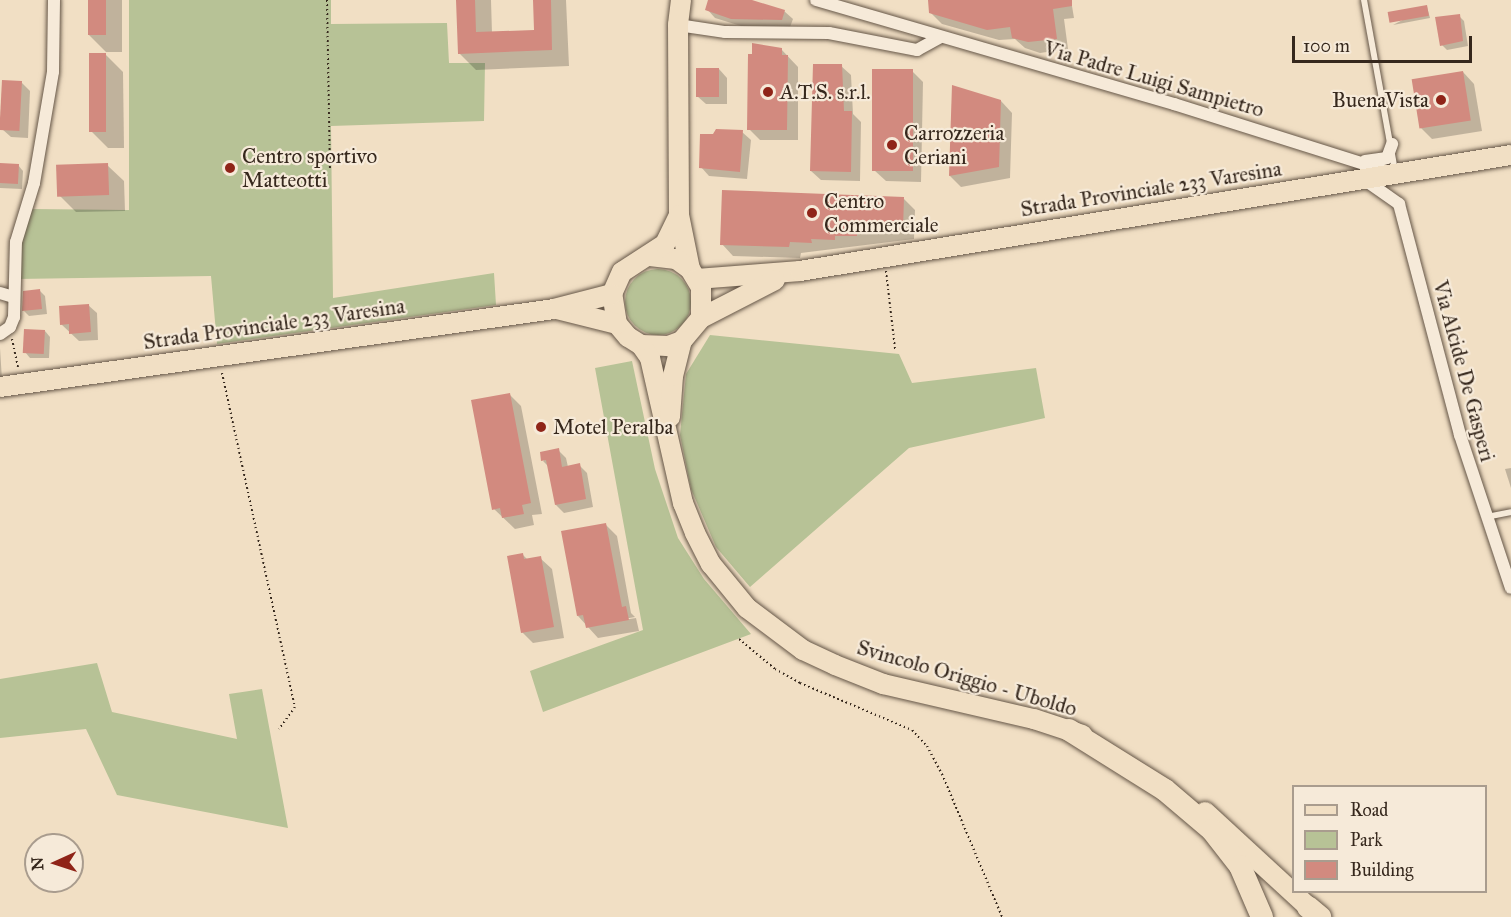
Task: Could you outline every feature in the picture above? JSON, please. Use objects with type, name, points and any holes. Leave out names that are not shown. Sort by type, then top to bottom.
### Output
[{"type":"highway","points":[[1069,730],[1165,790],[1212,830],[1240,866],[1262,917]]},
{"type":"main road","points":[[672,0],[678,25]]},
{"type":"main road","points":[[679,215],[665,244],[650,256],[622,272],[612,294],[617,324],[641,345],[668,346],[682,341],[700,318],[704,302],[693,274],[679,215],[678,25],[681,0]]},
{"type":"main road","name":"Strada Provinciale 233 Varesina","points":[[693,274],[800,271],[1359,170],[1396,174],[1511,155]]},
{"type":"main road","points":[[650,256],[676,259],[693,274]]},
{"type":"main road","name":"Strada Provinciale 233 Varesina","points":[[700,318],[757,287],[800,271]]},
{"type":"main road","name":"Strada Provinciale 233 Varesina","points":[[0,387],[554,309],[612,294]]},
{"type":"main road","name":"Strada Provinciale 233 Varesina","points":[[554,309],[617,324]]},
{"type":"main road","name":"Svincolo Origgio - Uboldo","points":[[669,438],[673,376],[682,341]]},
{"type":"main road","name":"Svincolo Origgio - Uboldo","points":[[641,345],[650,358],[683,503],[711,564],[747,608],[788,641],[835,666],[883,684],[1069,730],[1119,751],[1178,788],[1292,892]]},
{"type":"main road","name":"Svincolo Origgio - Uboldo","points":[[1293,893],[1316,914]]},
{"type":"street","points":[[5,331],[13,297],[16,242],[34,183],[52,72],[54,0]]},
{"type":"street","name":"Via Padre Luigi Sampietro","points":[[816,0],[1100,82],[1359,170],[1387,158],[1392,144]]},
{"type":"street","points":[[678,25],[725,32],[829,33],[917,50],[940,37]]},
{"type":"street","name":"Via Alcide De Gasperi","points":[[1359,170],[1399,204],[1486,517],[1511,588]]},
{"type":"street","points":[[0,293],[13,297]]},
{"type":"lane","points":[[1364,0],[1396,174]]},
{"type":"lane","points":[[1486,517],[1511,512]]},
{"type":"path","points":[[327,0],[330,170]]},
{"type":"path","points":[[885,257],[895,349]]},
{"type":"path","points":[[5,331],[24,383]]},
{"type":"path","points":[[219,356],[295,707],[279,729]]},
{"type":"path","points":[[739,639],[775,669],[800,682],[912,729],[927,746],[942,774],[1002,917]]},
{"type":"green space","points":[[129,0],[331,0],[331,24],[447,23],[449,63],[485,63],[484,121],[331,126],[333,298],[494,273],[496,305],[217,344],[211,276],[17,279],[23,236],[32,209],[129,210]]},
{"type":"green space","points":[[658,269],[670,272],[681,279],[688,290],[691,302],[688,314],[681,325],[670,332],[658,335],[646,332],[635,325],[628,314],[625,302],[628,290],[635,279],[646,272]]},
{"type":"green space","points":[[710,335],[899,354],[912,383],[1036,368],[1045,418],[909,448],[750,587],[716,547],[691,489],[680,435],[686,374]]},
{"type":"green space","points":[[632,361],[655,469],[678,538],[704,579],[751,634],[543,712],[530,671],[643,630],[595,368]]},
{"type":"green space","points":[[97,663],[112,712],[237,739],[229,694],[262,689],[288,828],[117,795],[86,729],[0,738],[0,679]]},
{"type":"building","points":[[88,0],[106,0],[106,35],[88,35]]},
{"type":"building","points":[[456,0],[475,0],[476,32],[534,30],[533,0],[551,0],[552,50],[458,54]]},
{"type":"building","points":[[708,0],[752,0],[785,10],[782,20],[731,19],[705,10]]},
{"type":"building","points":[[928,0],[1072,0],[1072,6],[1053,9],[1057,39],[1028,42],[1012,38],[1010,27],[987,30],[929,13]]},
{"type":"building","points":[[1427,5],[1429,16],[1390,23],[1388,12]]},
{"type":"building","points":[[1460,14],[1463,41],[1440,46],[1435,17]]},
{"type":"building","name":"A.T.S. s.r.l.","points":[[752,43],[782,48],[782,55],[788,55],[787,130],[747,130],[748,54],[752,54]]},
{"type":"building","points":[[89,53],[106,53],[106,132],[89,132]]},
{"type":"building","name":"A.T.S. s.r.l.","points":[[813,64],[842,64],[844,111],[852,111],[851,172],[810,171]]},
{"type":"building","points":[[696,68],[719,68],[719,97],[696,97]]},
{"type":"building","name":"Carrozzeria Ceriani","points":[[872,69],[913,69],[913,171],[872,171]]},
{"type":"building","points":[[1463,71],[1471,120],[1419,129],[1412,79]]},
{"type":"building","points":[[2,80],[22,81],[19,131],[0,130]]},
{"type":"building","points":[[952,85],[1001,100],[999,167],[949,176]]},
{"type":"building","points":[[716,129],[743,130],[740,172],[699,168],[700,134],[713,134]]},
{"type":"building","points":[[0,163],[19,164],[18,184],[0,183]]},
{"type":"building","points":[[108,163],[109,195],[57,197],[56,165]]},
{"type":"building","name":"Centro Commerciale","points":[[722,190],[904,197],[903,229],[857,232],[857,236],[835,236],[835,240],[811,239],[812,243],[790,242],[789,247],[720,245]]},
{"type":"building","points":[[40,289],[42,309],[22,311],[23,291]]},
{"type":"building","points":[[89,304],[91,332],[69,334],[69,324],[60,325],[59,306]]},
{"type":"building","points":[[24,329],[45,330],[44,354],[23,353]]},
{"type":"building","points":[[510,393],[531,503],[522,505],[524,514],[502,518],[500,508],[492,510],[471,400]]},
{"type":"building","points":[[559,448],[562,467],[580,463],[586,499],[555,505],[546,460],[541,461],[540,452]]},
{"type":"building","points":[[606,523],[622,607],[626,606],[629,620],[586,628],[583,615],[577,616],[561,531]]},
{"type":"building","points":[[523,553],[524,559],[541,556],[554,627],[521,633],[507,556]]},
{"type":"place","name":"A.T.S. s.r.l.","points":[[768,92]]},
{"type":"place","name":"BuenaVista","points":[[1441,100]]},
{"type":"place","name":"Carrozzeria Ceriani","points":[[892,145]]},
{"type":"place","name":"Centro sportivo Matteotti","points":[[230,168]]},
{"type":"place","name":"Centro Commerciale","points":[[812,213]]},
{"type":"place","name":"Motel Peralba","points":[[541,427]]}]
